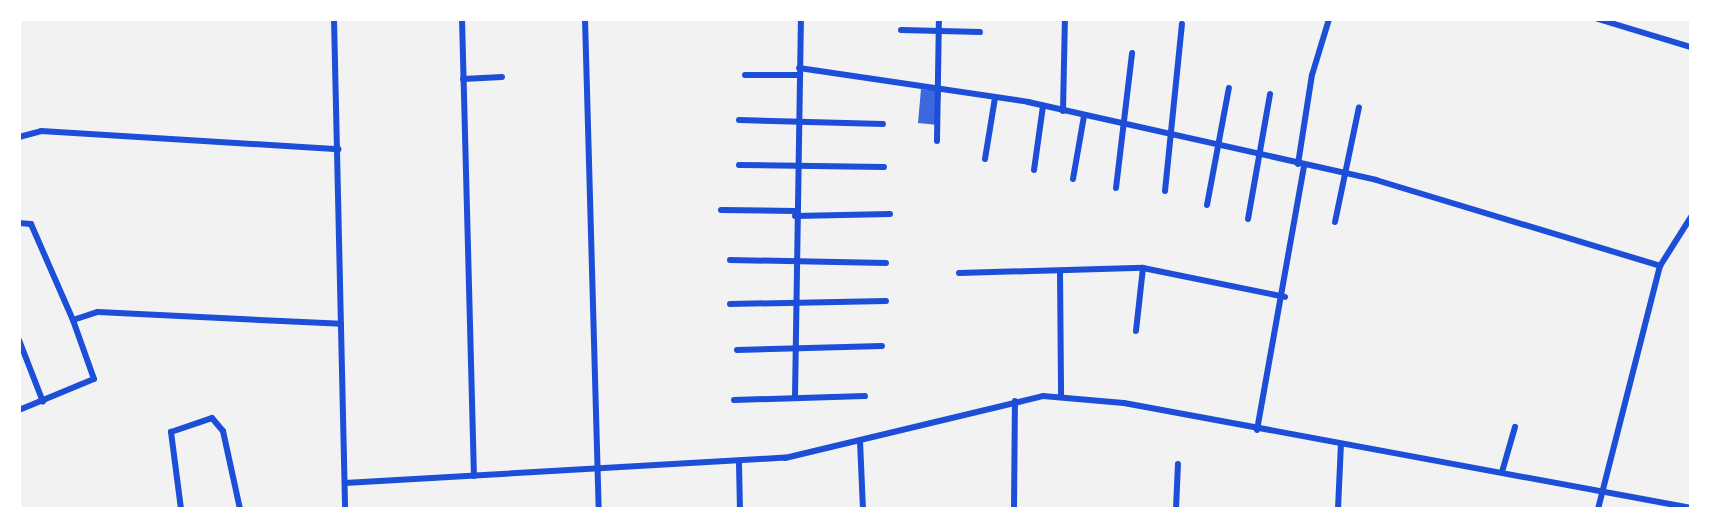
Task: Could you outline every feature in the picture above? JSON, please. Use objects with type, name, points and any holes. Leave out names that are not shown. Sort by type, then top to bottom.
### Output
[{"type":"street","points":[[334,19],[345,509]]},
{"type":"street","points":[[462,19],[474,476]]},
{"type":"street","points":[[585,19],[599,509]]},
{"type":"street","points":[[794,397],[795,166],[801,19]]},
{"type":"street","points":[[937,141],[941,91],[939,19]]},
{"type":"street","points":[[1063,111],[1065,19]]},
{"type":"street","points":[[1257,430],[1285,297],[1312,75],[1329,19]]},
{"type":"street","points":[[1598,19],[1691,47]]},
{"type":"street","points":[[1165,191],[1182,24]]},
{"type":"street","points":[[901,30],[980,32]]},
{"type":"street","points":[[1116,188],[1132,53]]},
{"type":"street","points":[[745,75],[799,71],[1043,106],[1171,138],[1346,173],[1660,266]]},
{"type":"street","points":[[463,79],[502,77]]},
{"type":"street","points":[[1207,205],[1229,88]]},
{"type":"street","points":[[1248,219],[1270,94]]},
{"type":"street","points":[[985,159],[995,98]]},
{"type":"street","points":[[1034,170],[1043,106]]},
{"type":"street","points":[[1335,222],[1359,107]]},
{"type":"street","points":[[1073,179],[1084,116]]},
{"type":"street","points":[[739,120],[883,124]]},
{"type":"street","points":[[19,137],[41,131],[338,149]]},
{"type":"street","points":[[739,165],[884,167]]},
{"type":"street","points":[[721,210],[795,214],[890,214]]},
{"type":"street","points":[[1598,509],[1598,489],[1660,266],[1691,217]]},
{"type":"street","points":[[19,223],[31,224],[73,320],[94,379],[19,410]]},
{"type":"street","points":[[730,260],[886,262]]},
{"type":"street","points":[[960,273],[1143,268],[1285,297]]},
{"type":"street","points":[[1136,331],[1143,268]]},
{"type":"street","points":[[1060,271],[1061,397]]},
{"type":"street","points":[[730,304],[886,301]]},
{"type":"street","points":[[73,320],[107,311],[341,324]]},
{"type":"street","points":[[19,340],[43,402]]},
{"type":"street","points":[[737,350],[794,346],[882,346]]},
{"type":"street","points":[[734,400],[865,396]]},
{"type":"street","points":[[345,483],[739,463],[860,441],[1015,401],[1061,397],[1502,472],[1691,508]]},
{"type":"street","points":[[1014,509],[1015,401]]},
{"type":"street","points":[[181,509],[171,432],[212,418],[220,422],[240,509]]},
{"type":"street","points":[[1502,472],[1515,427]]},
{"type":"street","points":[[860,441],[863,509]]},
{"type":"street","points":[[1338,509],[1341,444]]},
{"type":"street","points":[[739,463],[740,509]]},
{"type":"street","points":[[1176,509],[1178,464]]},
{"type":"building","points":[[921,89],[941,91],[938,125],[918,123]]}]
